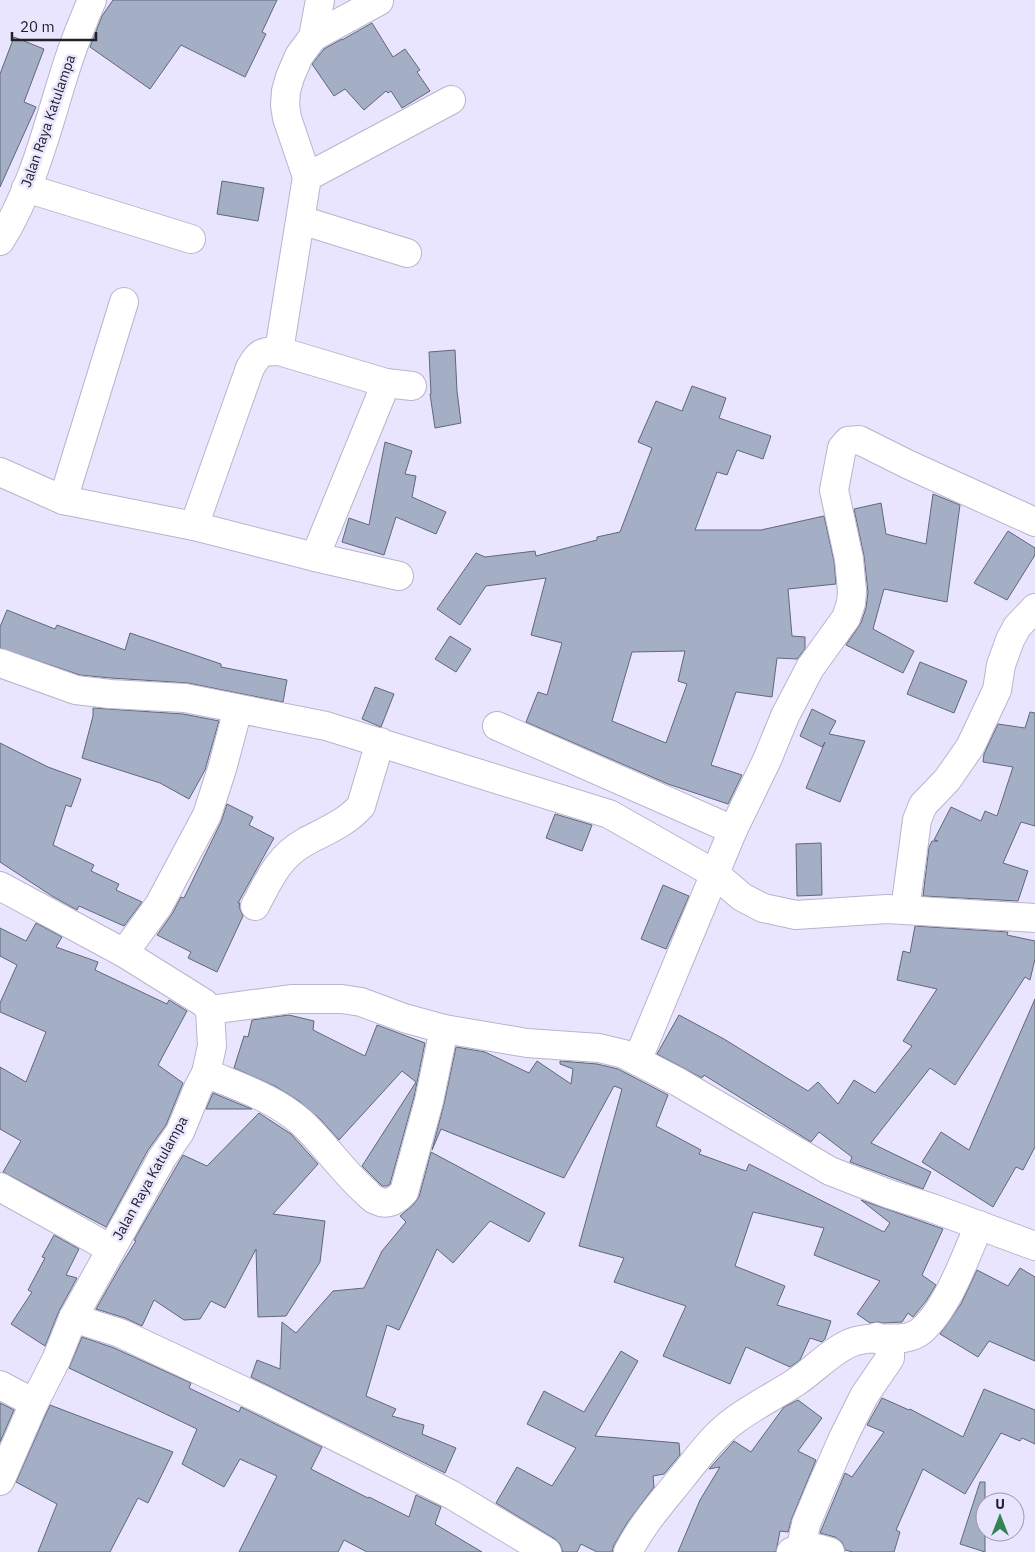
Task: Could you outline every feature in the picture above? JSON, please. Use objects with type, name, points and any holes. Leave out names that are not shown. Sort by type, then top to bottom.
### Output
[{"type":"street","name":"Jalan Raya Katulampa","points":[[0,241],[16,213],[40,154],[68,64],[92,0]]},
{"type":"street","points":[[313,37],[320,0]]},
{"type":"street","points":[[279,351],[307,177],[287,118],[285,105],[290,77],[299,56],[313,37],[379,0]]},
{"type":"street","points":[[307,177],[451,100]]},
{"type":"street","points":[[26,188],[191,239]]},
{"type":"street","points":[[301,220],[407,253]]},
{"type":"street","points":[[63,500],[124,302]]},
{"type":"street","points":[[194,526],[250,368],[260,354],[265,351],[279,351],[399,385],[315,557]]},
{"type":"street","points":[[637,1061],[733,830],[767,760],[784,716],[810,668],[846,618],[851,603],[852,591],[849,559],[834,490],[844,444],[853,439],[859,440],[1035,522]]},
{"type":"street","points":[[0,472],[63,500],[194,526],[399,576]]},
{"type":"street","points":[[904,910],[917,820],[924,805],[947,780],[970,746],[997,690],[1010,640],[1017,626],[1035,608]]},
{"type":"street","points":[[0,663],[76,690],[110,694],[185,698],[326,726],[609,814],[715,874],[742,897],[763,908],[796,914],[904,910],[1035,918]]},
{"type":"street","points":[[124,953],[159,905],[203,822],[216,790],[238,709]]},
{"type":"street","points":[[497,726],[733,830]]},
{"type":"street","points":[[255,906],[277,865],[304,842],[334,828],[361,806],[380,742]]},
{"type":"street","points":[[0,886],[124,953],[204,1003],[210,1010],[291,999],[342,999],[361,1002],[404,1018],[444,1029],[527,1043],[599,1048],[624,1054],[678,1082],[830,1171],[1035,1246]]},
{"type":"street","name":"Jalan Raya Katulampa","points":[[0,1480],[34,1403],[56,1360],[73,1318],[162,1158],[180,1132],[206,1073],[212,1046],[210,1010]]},
{"type":"street","points":[[206,1073],[278,1105],[301,1122],[359,1186],[377,1201],[388,1202],[398,1199],[404,1192],[429,1101],[444,1029]]},
{"type":"street","points":[[0,1187],[111,1249]]},
{"type":"street","points":[[628,1552],[637,1534],[717,1435],[735,1420],[796,1381],[848,1344],[861,1339],[877,1337],[893,1339],[913,1336],[930,1321],[942,1305],[979,1225]]},
{"type":"street","points":[[73,1318],[120,1333],[265,1401],[452,1495],[547,1552]]},
{"type":"street","points":[[830,1552],[817,1548],[796,1550],[844,1436],[864,1396],[890,1358],[890,1347],[877,1337]]},
{"type":"street","points":[[0,1384],[34,1403]]},
{"type":"building","points":[[113,0],[277,0],[262,32],[266,34],[245,77],[181,45],[150,89],[90,47],[102,16]]},
{"type":"building","points":[[372,23],[393,57],[405,49],[420,70],[417,72],[430,91],[402,108],[391,91],[388,93],[386,91],[364,110],[345,89],[334,96],[312,64],[324,49]]},
{"type":"building","points":[[14,37],[44,49],[24,102],[36,107],[0,187],[0,74]]},
{"type":"building","points":[[222,181],[264,188],[258,221],[217,214]]},
{"type":"building","points":[[455,350],[461,423],[435,428],[430,394],[429,352]]},
{"type":"building","points":[[692,386],[726,398],[719,418],[771,436],[763,459],[737,450],[727,475],[717,472],[695,530],[761,530],[824,516],[834,561],[836,584],[788,589],[792,636],[805,637],[805,649],[797,659],[777,658],[772,697],[736,692],[711,765],[742,775],[728,804],[668,784],[526,722],[538,692],[547,695],[562,643],[531,635],[546,578],[486,586],[460,625],[437,609],[476,553],[485,557],[535,551],[536,556],[597,540],[597,537],[620,532],[652,448],[638,442],[656,401],[682,411]],"holes":[[[685,651],[678,681],[687,684],[666,743],[612,721],[632,652]]]},
{"type":"building","points":[[385,442],[412,451],[405,474],[416,476],[412,497],[446,512],[436,534],[396,517],[384,555],[342,542],[349,518],[369,525]]},
{"type":"building","points":[[933,494],[960,505],[947,602],[884,589],[873,629],[914,651],[903,673],[846,645],[861,623],[866,608],[868,592],[864,556],[854,509],[881,503],[886,534],[926,544]]},
{"type":"building","points":[[1008,531],[1035,548],[1035,555],[1007,600],[974,583]]},
{"type":"building","points":[[7,610],[55,629],[57,625],[125,650],[130,633],[221,664],[221,667],[287,680],[283,702],[188,683],[80,675],[0,648],[0,627]]},
{"type":"building","points":[[450,636],[471,649],[456,672],[435,659]]},
{"type":"building","points":[[920,662],[967,681],[954,713],[907,694]]},
{"type":"building","points":[[375,687],[394,694],[381,727],[362,719]]},
{"type":"building","points":[[93,708],[183,714],[219,721],[205,770],[189,799],[160,783],[82,758],[93,716]]},
{"type":"building","points":[[812,709],[836,721],[829,734],[865,741],[840,802],[806,788],[825,742],[822,747],[800,736]]},
{"type":"building","points":[[1030,712],[1035,713],[1035,826],[1021,822],[1003,863],[1028,871],[1018,901],[923,896],[929,847],[932,841],[938,841],[934,840],[951,807],[981,821],[985,811],[997,816],[1013,767],[983,762],[984,754],[998,724],[1025,728]]},
{"type":"building","points":[[0,743],[48,767],[81,779],[71,807],[66,805],[53,845],[94,865],[91,871],[119,884],[116,890],[142,902],[124,926],[79,906],[77,910],[0,862]]},
{"type":"building","points":[[227,804],[253,817],[249,825],[274,838],[238,903],[240,903],[239,907],[243,916],[217,972],[188,958],[191,952],[157,935],[181,897],[184,898],[221,822]]},
{"type":"building","points":[[555,814],[592,825],[582,851],[546,838]]},
{"type":"building","points":[[821,843],[822,895],[797,896],[796,844]]},
{"type":"building","points":[[663,885],[689,896],[666,949],[641,939]]},
{"type":"building","points":[[36,923],[62,937],[56,947],[98,962],[95,970],[167,1004],[169,1000],[187,1011],[158,1065],[183,1083],[166,1125],[148,1150],[106,1227],[3,1172],[21,1141],[0,1129],[0,1067],[26,1082],[46,1032],[0,1012],[0,1003],[17,965],[0,956],[0,928],[26,941]]},
{"type":"building","points":[[915,926],[1008,932],[1007,935],[1035,941],[1035,959],[1030,980],[1025,977],[955,1085],[930,1068],[871,1143],[931,1172],[923,1189],[850,1162],[852,1157],[819,1132],[811,1142],[704,1075],[702,1078],[657,1054],[679,1015],[724,1039],[808,1091],[818,1082],[838,1104],[854,1080],[875,1093],[912,1046],[903,1041],[937,989],[897,980],[903,951],[910,953]]},
{"type":"building","points":[[1035,999],[1035,1147],[1023,1170],[1016,1167],[993,1207],[922,1162],[941,1132],[969,1150]]},
{"type":"building","points":[[289,1015],[314,1021],[313,1030],[365,1056],[377,1025],[425,1043],[414,1097],[390,1184],[387,1186],[382,1186],[362,1166],[416,1082],[402,1071],[339,1140],[320,1119],[299,1101],[275,1086],[234,1068],[244,1036],[248,1037],[252,1020]]},
{"type":"building","points":[[456,1047],[485,1052],[529,1073],[537,1061],[571,1084],[573,1069],[560,1064],[560,1061],[597,1064],[618,1069],[668,1095],[656,1126],[701,1150],[699,1154],[746,1171],[749,1164],[884,1232],[890,1223],[861,1200],[943,1229],[922,1275],[936,1285],[913,1317],[908,1313],[902,1322],[870,1323],[857,1314],[880,1281],[814,1255],[824,1228],[753,1212],[735,1266],[785,1286],[777,1305],[831,1321],[825,1339],[822,1342],[810,1338],[800,1360],[790,1367],[746,1347],[730,1384],[663,1356],[686,1306],[614,1282],[624,1258],[579,1246],[622,1089],[614,1086],[564,1178],[441,1129],[432,1150]]},
{"type":"building","points":[[213,1093],[237,1103],[252,1109],[206,1109]]},
{"type":"building","points":[[259,1113],[291,1134],[318,1164],[273,1214],[325,1221],[320,1262],[286,1316],[258,1317],[256,1249],[225,1308],[211,1301],[200,1319],[184,1320],[154,1300],[142,1326],[125,1318],[96,1309],[183,1155],[207,1166]]},
{"type":"building","points":[[431,1152],[545,1213],[529,1242],[490,1221],[453,1263],[437,1249],[399,1330],[387,1325],[366,1396],[396,1409],[392,1416],[424,1425],[422,1434],[456,1448],[445,1473],[251,1377],[257,1360],[280,1369],[282,1322],[296,1333],[333,1291],[364,1288],[382,1251],[406,1222],[400,1216],[419,1197]]},
{"type":"building","points":[[54,1235],[79,1249],[66,1275],[77,1278],[59,1311],[45,1346],[11,1324],[32,1292],[28,1290],[45,1258],[42,1257]]},
{"type":"building","points":[[1020,1268],[1035,1277],[1035,1361],[989,1341],[978,1357],[940,1334],[961,1304],[977,1270],[1008,1286]]},
{"type":"building","points":[[82,1337],[114,1348],[191,1383],[189,1388],[239,1412],[241,1407],[322,1447],[311,1469],[368,1498],[409,1517],[416,1495],[441,1507],[435,1524],[482,1552],[367,1552],[344,1540],[338,1552],[239,1552],[277,1476],[240,1459],[224,1487],[182,1464],[197,1429],[69,1368]]},
{"type":"building","points":[[621,1351],[638,1361],[595,1436],[679,1443],[680,1455],[664,1474],[653,1476],[654,1487],[627,1523],[612,1552],[597,1552],[581,1544],[577,1552],[563,1552],[560,1544],[555,1539],[496,1503],[517,1467],[552,1486],[576,1448],[527,1424],[544,1391],[584,1412]]},
{"type":"building","points":[[984,1389],[1035,1410],[1035,1444],[1022,1438],[1020,1441],[1001,1433],[965,1494],[923,1469],[896,1530],[900,1532],[894,1552],[853,1552],[845,1550],[842,1542],[835,1537],[820,1533],[845,1473],[852,1477],[884,1432],[867,1425],[882,1398],[910,1409],[963,1437]]},
{"type":"building","points":[[798,1400],[822,1418],[798,1451],[816,1460],[788,1532],[780,1531],[776,1552],[678,1552],[700,1500],[720,1467],[709,1469],[734,1441],[751,1452],[784,1407]]},
{"type":"building","points":[[0,1403],[14,1410],[0,1442]]},
{"type":"building","points":[[50,1405],[173,1452],[148,1503],[138,1498],[110,1552],[38,1552],[57,1504],[16,1482]]},
{"type":"building","points":[[980,1482],[985,1482],[985,1492],[977,1492]]},
{"type":"building","points":[[975,1498],[975,1542],[985,1542],[985,1552],[960,1544]]}]
